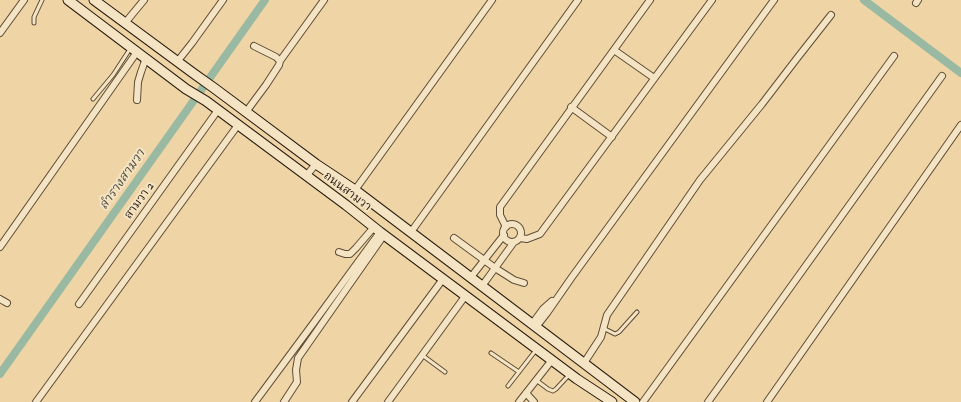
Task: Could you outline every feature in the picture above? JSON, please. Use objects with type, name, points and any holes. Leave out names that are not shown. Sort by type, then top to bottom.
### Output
[{"type":"street","points":[[0,33],[24,0]]},
{"type":"street","name":"ถนนสามวา","points":[[68,0],[186,89],[206,101],[537,349],[612,402]]},
{"type":"street","name":"ถนนสามวา","points":[[94,0],[316,164],[355,190],[635,402]]},
{"type":"street","points":[[125,23],[144,0]]},
{"type":"street","points":[[177,62],[223,0]]},
{"type":"street","points":[[246,112],[280,65],[280,61],[324,0]]},
{"type":"street","points":[[355,190],[492,0]]},
{"type":"street","points":[[411,232],[578,0]]},
{"type":"street","points":[[506,227],[500,215],[500,207],[650,0]]},
{"type":"street","points":[[482,286],[514,242],[520,238],[528,239],[540,234],[712,0]]},
{"type":"street","points":[[534,325],[543,310],[561,292],[774,0]]},
{"type":"street","points":[[584,364],[602,337],[607,315],[700,180],[762,104],[831,15]]},
{"type":"street","points":[[254,46],[280,61]]},
{"type":"street","points":[[0,247],[134,50]]},
{"type":"street","points":[[614,50],[654,78]]},
{"type":"street","points":[[643,402],[894,56]]},
{"type":"street","points":[[137,100],[140,72],[146,58]]},
{"type":"street","points":[[708,402],[942,76]]},
{"type":"street","points":[[571,107],[612,137]]},
{"type":"street","name":"สามวา 2","points":[[79,304],[218,110]]},
{"type":"street","points":[[36,402],[238,125]]},
{"type":"street","points":[[767,402],[961,125]]},
{"type":"street","points":[[306,176],[316,164]]},
{"type":"street","points":[[471,277],[504,234],[506,227],[514,224],[518,226],[521,234],[520,238]]},
{"type":"street","points":[[339,252],[350,254],[379,231]]},
{"type":"street","points":[[255,402],[379,231]]},
{"type":"street","points":[[284,402],[297,382],[296,370],[298,358],[379,231]]},
{"type":"street","points":[[504,234],[506,239],[514,242]]},
{"type":"street","points":[[454,238],[484,261],[514,280],[524,283]]},
{"type":"street","points":[[352,402],[443,279]]},
{"type":"street","points":[[388,402],[466,296]]},
{"type":"street","points":[[0,299],[6,304]]},
{"type":"street","points":[[519,402],[552,360]]},
{"type":"street","points":[[526,394],[534,402]]},
{"type":"lane","points":[[34,23],[34,17],[42,0]]},
{"type":"lane","points":[[93,100],[134,50]]},
{"type":"lane","points":[[603,328],[615,334],[619,332],[637,312]]},
{"type":"lane","points":[[508,386],[537,349]]},
{"type":"lane","points":[[491,353],[519,372]]},
{"type":"lane","points":[[422,355],[445,372]]},
{"type":"lane","points":[[536,380],[553,391],[570,373]]},
{"type":"waterway","name":"ลำรางสามวา","points":[[0,374],[265,0]]},
{"type":"waterway","points":[[864,0],[961,73]]}]
